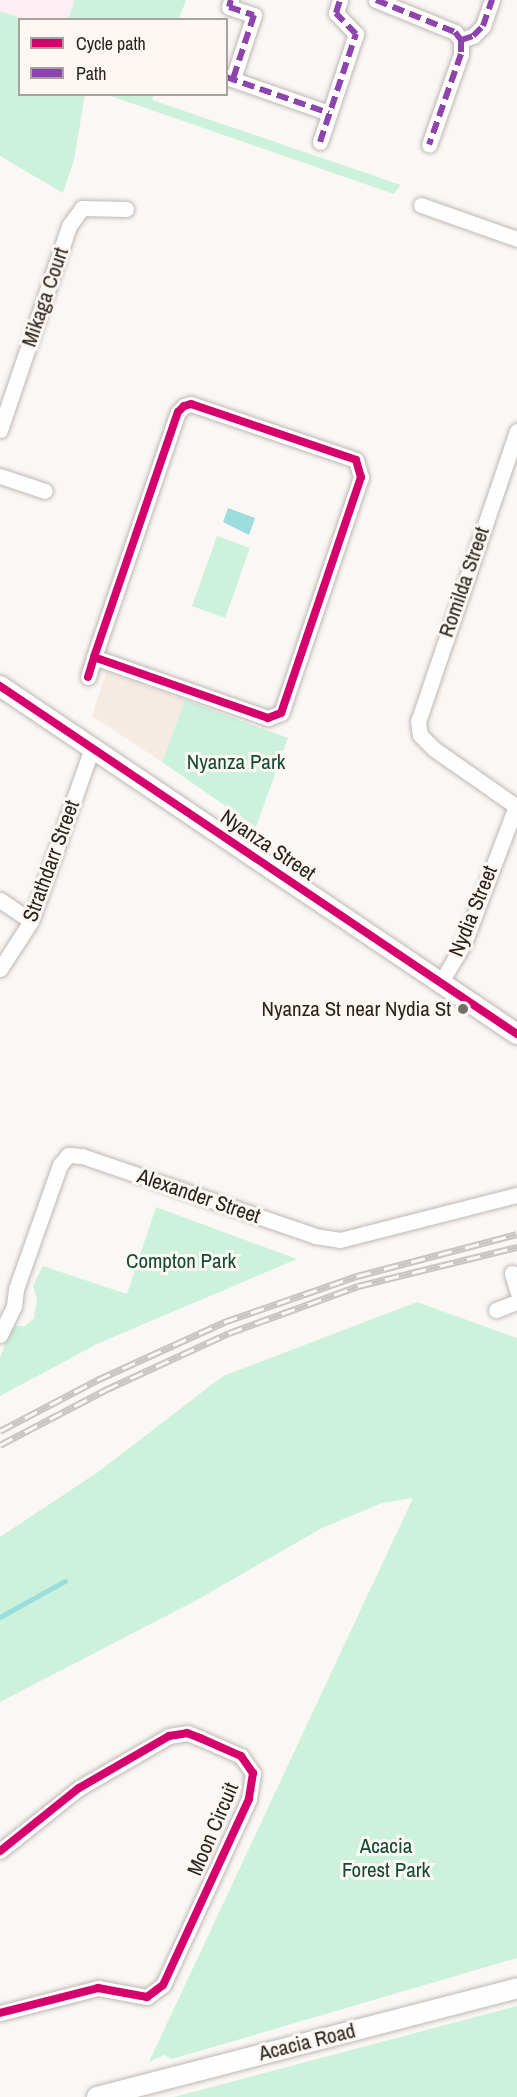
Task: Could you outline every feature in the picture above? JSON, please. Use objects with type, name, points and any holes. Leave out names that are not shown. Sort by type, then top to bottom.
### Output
[{"type":"street","points":[[231,0],[229,7],[254,15],[230,78],[329,113]]},
{"type":"street","points":[[320,142],[356,34],[336,13],[340,0]]},
{"type":"street","points":[[376,0],[455,32],[461,40],[460,54],[429,145]]},
{"type":"street","points":[[461,40],[473,36],[483,26],[492,0]]},
{"type":"street","points":[[421,205],[517,239]]},
{"type":"street","name":"Mikaga Court","points":[[0,430],[69,226],[82,208],[126,209]]},
{"type":"street","points":[[88,677],[94,657],[178,412],[184,406],[191,404],[356,460],[361,477],[281,713],[275,718],[94,657]]},
{"type":"street","name":"Romilda Street","points":[[516,807],[420,735],[422,704],[517,431]]},
{"type":"street","points":[[0,476],[45,491]]},
{"type":"street","name":"Nyanza Street","points":[[0,686],[517,1034]]},
{"type":"street","name":"Strathdarr Street","points":[[0,969],[31,921],[92,748]]},
{"type":"street","name":"Nydia Street","points":[[441,982],[464,943],[516,807]]},
{"type":"street","points":[[0,900],[31,921]]},
{"type":"street","name":"Alexander Street","points":[[0,1335],[14,1306],[16,1289],[60,1165],[68,1155],[82,1156],[315,1236],[340,1240],[517,1195]]},
{"type":"street","points":[[512,1273],[517,1291]]},
{"type":"street","points":[[496,1310],[517,1302]]},
{"type":"street","name":"Moon Circuit","points":[[0,1851],[79,1788],[170,1736],[187,1733],[241,1756],[253,1773],[249,1798],[163,1985],[147,1997],[98,1988],[0,2013]]},
{"type":"street","name":"Acacia Road","points":[[97,2097],[517,1988]]},
{"type":"shaded area","points":[[0,0],[75,0],[68,18],[20,18],[0,11]]},
{"type":"shaded area","points":[[106,672],[185,700],[162,762],[92,716]]},
{"type":"green space","points":[[75,0],[186,0],[179,18],[68,18]]},
{"type":"green space","points":[[0,11],[20,18],[18,18],[18,96],[85,96],[74,160],[63,193],[0,156]]},
{"type":"green space","points":[[111,96],[154,96],[152,100],[401,185],[394,194]]},
{"type":"green space","points":[[217,536],[250,548],[225,618],[192,606]]},
{"type":"green space","name":"Nyanza Park","points":[[185,700],[288,738],[256,827],[162,762]]},
{"type":"green space","name":"Compton Park","points":[[156,1207],[297,1259],[99,1343],[0,1396],[0,1358],[11,1326],[25,1326],[34,1318],[37,1299],[33,1286],[43,1266],[127,1294]]},
{"type":"green space","name":"Acacia Forest Park","points":[[417,1302],[517,1338],[517,1958],[172,2059],[164,2055],[149,2062],[413,1498],[382,1503],[322,1528],[195,1601],[0,1702],[0,1537],[98,1472],[223,1376]]},
{"type":"green space","points":[[517,2006],[517,2097],[174,2097]]},
{"type":"water","points":[[228,508],[255,518],[249,535],[223,522]]},
{"type":"waterway","points":[[0,1617],[65,1581]]},
{"type":"railway","points":[[0,1431],[97,1380],[224,1322],[357,1276],[517,1234]]},
{"type":"railway","points":[[0,1445],[105,1390],[229,1333],[358,1286],[517,1247]]},
{"type":"marked path","points":[[231,0],[229,7],[254,15],[233,79]]},
{"type":"marked path","points":[[320,142],[356,34],[336,13],[340,0]]},
{"type":"marked path","points":[[376,0],[455,32],[461,40],[461,54],[429,145]]},
{"type":"marked path","points":[[461,40],[473,36],[483,26],[492,0]]},
{"type":"marked path","points":[[228,78],[329,113]]},
{"type":"cycle path","points":[[88,677],[94,657],[178,412],[184,406],[191,404],[356,460],[361,477],[281,713],[268,718],[94,657]]},
{"type":"cycle path","points":[[0,686],[517,1034]]},
{"type":"cycle path","points":[[0,1851],[79,1788],[169,1736],[187,1733],[241,1756],[253,1773],[249,1799],[163,1985],[147,1997],[98,1988],[0,2013]]},
{"type":"place","name":"Nyanza St near Nydia St","points":[[463,1009]]}]
